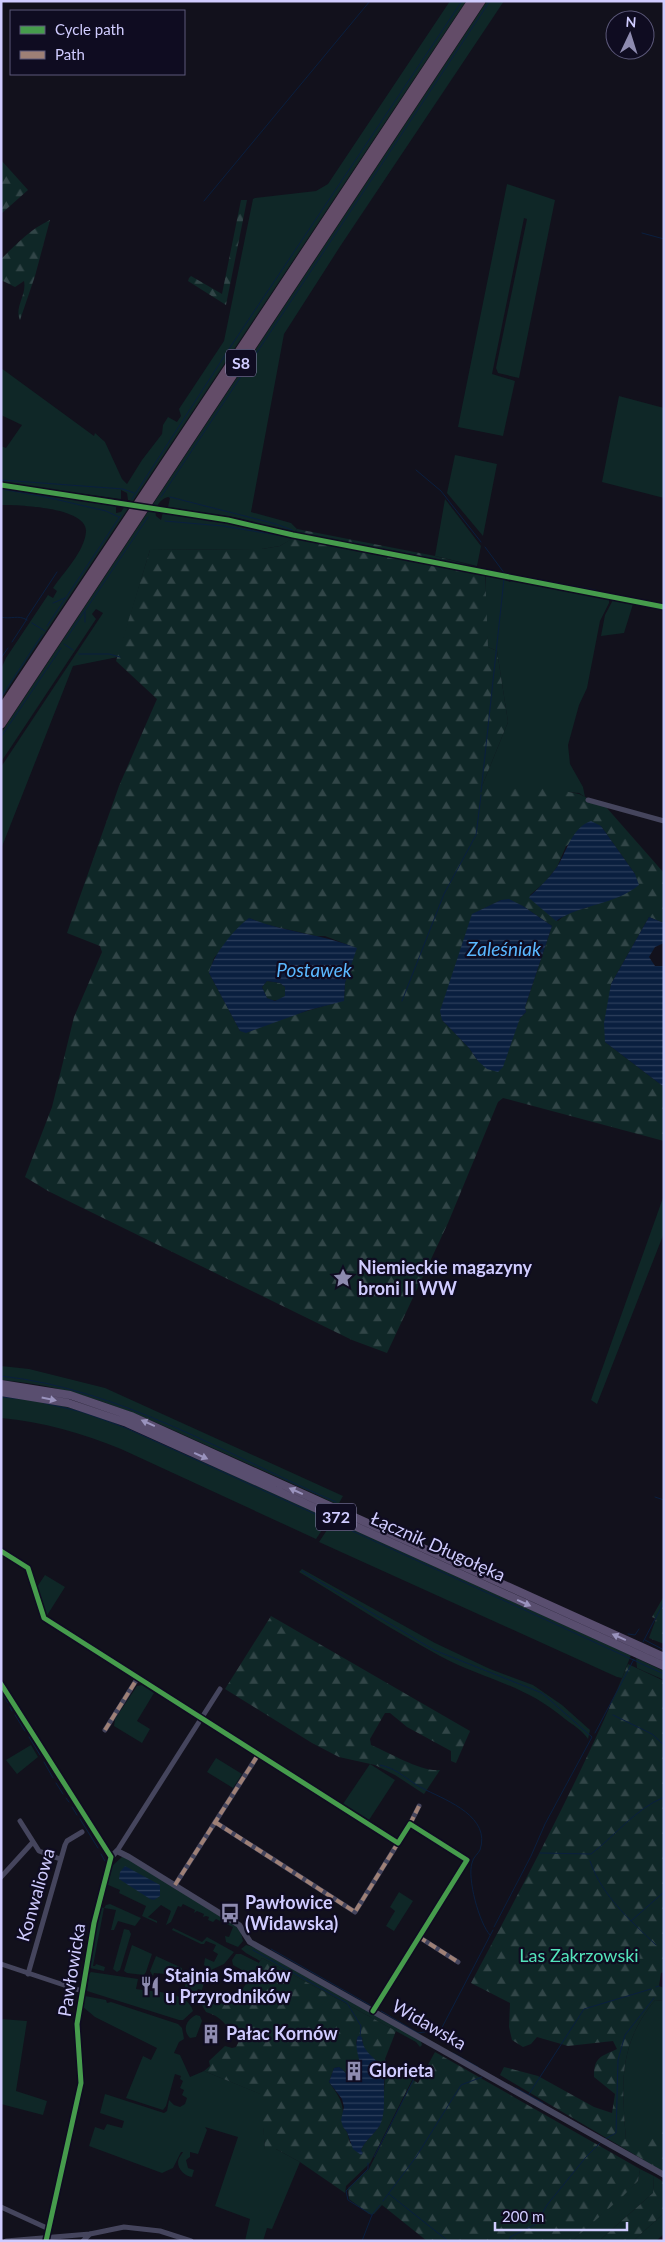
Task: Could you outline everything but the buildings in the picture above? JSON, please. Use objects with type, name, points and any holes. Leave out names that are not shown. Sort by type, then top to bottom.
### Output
[{"type":"highway","name":"S8","points":[[1,710],[472,1]]},
{"type":"highway","name":"S8","points":[[1,724],[481,1]]},
{"type":"main road","name":"Łącznik Długołęka","points":[[1,1384],[32,1387],[70,1395],[131,1416],[664,1658]]},
{"type":"main road","name":"Łącznik Długołęka","points":[[1,1392],[68,1403],[127,1423],[664,1666]]},
{"type":"street","points":[[1,486],[228,520],[293,535],[664,607]]},
{"type":"street","points":[[588,800],[664,820]]},
{"type":"street","points":[[1,1551],[28,1568],[44,1618],[137,1679],[398,1843]]},
{"type":"street","points":[[106,1730],[137,1679]]},
{"type":"street","points":[[1,1684],[110,1858],[117,1852],[220,1690]]},
{"type":"street","points":[[175,1885],[258,1755]]},
{"type":"street","points":[[215,1822],[355,1912],[410,1824],[419,1806]]},
{"type":"street","points":[[20,1821],[43,1854],[60,1860]]},
{"type":"street","points":[[373,2011],[467,1860],[410,1824]]},
{"type":"street","name":"Konwaliowa","points":[[28,1974],[67,1841],[82,1832]]},
{"type":"street","points":[[1,1877],[33,1842]]},
{"type":"street","name":"Widawska","points":[[117,1852],[239,1925],[250,1942],[664,2175]]},
{"type":"street","name":"Pawłowicka","points":[[46,2240],[81,2083],[77,2024],[96,1914],[110,1858]]},
{"type":"street","points":[[419,1937],[458,1962]]},
{"type":"street","points":[[1,1964],[82,1991]]},
{"type":"street","points":[[1,2207],[49,2229]]},
{"type":"street","points":[[6,2241],[46,2240],[124,2227],[160,2231],[191,2241]]},
{"type":"street","points":[[83,2241],[90,2234]]},
{"type":"green space","points":[[450,1],[466,1],[133,501],[128,500],[127,493],[121,490],[121,499],[1,483],[1,446],[6,448],[22,425],[1,415],[1,368],[94,436],[95,433],[105,442],[122,479],[127,484],[162,434],[163,425],[168,417],[177,422],[181,416],[179,409],[224,341],[253,199],[316,191],[328,184]]},
{"type":"green space","points":[[487,1],[504,1],[341,245],[284,334],[251,512],[291,523],[297,529],[294,533],[238,518],[168,507],[170,498],[168,497],[160,502],[156,510],[156,516],[161,520],[163,512],[212,519],[294,538],[280,546],[262,549],[150,550],[118,657],[73,666],[1,849],[1,767],[103,613],[96,609],[92,614],[96,619],[1,762],[1,733]]},
{"type":"green space","points":[[1,160],[28,190],[1,214]]},
{"type":"green space","points":[[507,184],[555,200],[519,378],[498,373],[496,368],[527,219],[524,218],[492,374],[515,381],[503,436],[458,427]]},
{"type":"green space","points":[[241,200],[247,200],[226,305],[188,281],[191,276],[222,294]]},
{"type":"green space","points":[[50,220],[35,276],[20,320],[19,306],[24,291],[24,281],[15,287],[1,280],[1,259],[29,233]]},
{"type":"green space","points":[[619,396],[664,408],[664,498],[602,482]]},
{"type":"green space","points":[[455,455],[497,464],[483,536],[447,493]]},
{"type":"green space","points":[[1,488],[116,505],[116,513],[121,512],[125,506],[129,507],[1,699],[1,669],[6,658],[48,595],[53,598],[57,591],[53,588],[78,554],[86,532],[84,524],[76,517],[65,512],[36,507],[1,505]]},
{"type":"green space","points":[[445,499],[481,546],[477,566],[435,556]]},
{"type":"green space","points":[[297,529],[435,556],[485,569],[488,647],[497,651],[508,722],[482,786],[532,785],[579,794],[606,807],[664,873],[664,923],[649,917],[611,984],[605,1042],[664,1087],[664,1141],[503,1098],[498,1102],[448,1223],[387,1353],[352,1340],[48,1191],[25,1177],[52,1107],[74,1017],[102,952],[100,946],[67,933],[119,786],[157,699],[116,661],[150,550],[262,549],[280,546],[293,538],[292,536]],"holes":[[[601,826],[635,874],[586,908],[567,913],[558,921],[530,895],[545,882],[557,867],[566,846]],[[501,900],[523,906],[552,926],[525,1007],[526,1012],[478,1061],[469,1048],[442,1020],[473,914]],[[249,918],[264,924],[316,936],[325,936],[356,948],[345,983],[344,1000],[240,1031],[209,973],[214,958]]]},
{"type":"green space","points":[[486,574],[505,577],[505,580],[510,582],[512,579],[609,599],[609,603],[600,621],[587,688],[579,705],[568,745],[570,764],[583,787],[585,797],[579,793],[482,786],[508,722],[497,651],[488,647],[485,611]]},
{"type":"green space","points":[[613,600],[633,604],[624,633],[601,636],[605,615]]},
{"type":"green space","points":[[267,981],[280,983],[285,987],[285,996],[276,1000],[267,998],[262,987]]},
{"type":"green space","points":[[664,1195],[664,1233],[597,1404],[591,1400]]},
{"type":"green space","points":[[1,1366],[29,1369],[105,1388],[343,1496],[338,1505],[131,1412],[106,1403],[56,1388],[1,1380]]},
{"type":"green space","points":[[1,1395],[60,1405],[101,1417],[328,1517],[328,1521],[316,1539],[106,1443],[47,1425],[1,1418]]},
{"type":"green space","points":[[336,1521],[631,1655],[622,1678],[319,1542],[331,1524]]},
{"type":"green space","points":[[302,1569],[435,1643],[490,1669],[533,1685],[562,1705],[590,1730],[588,1739],[550,1707],[519,1690],[440,1656],[299,1572]]},
{"type":"green space","points":[[45,1575],[65,1587],[46,1617],[37,1587]]},
{"type":"green space","points":[[664,1596],[664,1644],[649,1638],[656,1619],[652,1617]]},
{"type":"green space","points":[[271,1616],[470,1731],[456,1763],[451,1761],[451,1751],[407,1727],[390,1713],[385,1713],[370,1739],[371,1745],[415,1765],[432,1770],[440,1770],[424,1794],[395,1775],[375,1765],[339,1757],[312,1743],[225,1689]]},
{"type":"green space","points":[[636,1658],[664,1671],[664,1680],[637,1668]]},
{"type":"green space","name":"Las Zakrzowski","points":[[628,1664],[664,1681],[664,1972],[661,1973],[659,1986],[664,1988],[664,2001],[655,2000],[643,2017],[628,2050],[623,2084],[626,2141],[630,2143],[640,2139],[643,2143],[664,2123],[664,2172],[500,2075],[504,2067],[538,2076],[594,2107],[612,2113],[615,2094],[594,2077],[594,2070],[599,2058],[617,2049],[613,2041],[568,2046],[537,2037],[531,2044],[523,2047],[512,2040],[509,2027],[510,2003],[471,1983],[573,1786]]},
{"type":"green space","points":[[142,1685],[154,1693],[137,1721],[150,1729],[142,1743],[114,1726],[115,1719],[137,1686]]},
{"type":"green space","points":[[31,1745],[38,1757],[17,1774],[6,1760]]},
{"type":"green space","points":[[216,1758],[242,1774],[233,1788],[207,1772]]},
{"type":"green space","points":[[370,1764],[395,1780],[369,1820],[343,1804]]},
{"type":"green space","points":[[123,1856],[236,1926],[241,1933],[243,1941],[238,1947],[226,1942],[225,1936],[229,1937],[233,1927],[216,1919],[213,1922],[208,1920],[209,1917],[203,1917],[204,1914],[197,1911],[194,1913],[195,1910],[183,1904],[181,1907],[178,1906],[171,1922],[166,1925],[171,1911],[161,1905],[148,1917],[157,1921],[157,1923],[142,1916],[146,1906],[119,1893],[120,1890],[106,1884],[111,1867]]},
{"type":"green space","points":[[399,1892],[413,1901],[394,1931],[386,1926],[395,1911],[390,1907]]},
{"type":"green space","points":[[110,1904],[141,1918],[135,1926],[118,1921],[114,1930],[111,1930],[116,1910],[104,1908]]},
{"type":"green space","points":[[100,1907],[104,1908],[93,1966],[96,1964],[105,1967],[104,1971],[90,1968]]},
{"type":"green space","points":[[173,1928],[202,1942],[207,1937],[234,1952],[224,1964],[211,1970],[204,1965],[205,1958],[214,1962],[218,1954],[213,1951],[216,1945],[206,1941],[204,1944],[201,1944],[172,1930]]},
{"type":"green space","points":[[124,1929],[129,1930],[131,1934],[120,1970],[117,1972],[113,1969]]},
{"type":"green space","points":[[132,1945],[152,1954],[144,1975],[124,1971]]},
{"type":"green space","points":[[246,1945],[254,1947],[421,2041],[422,2045],[420,2047],[416,2042],[262,1958],[260,1961],[241,1949]]},
{"type":"green space","points":[[236,1954],[241,1954],[259,1963],[251,1975],[233,1965],[232,1960]]},
{"type":"green space","points":[[156,1956],[182,1968],[182,1974],[176,1978],[176,1975],[154,1973],[153,1976],[150,1971]]},
{"type":"green space","points":[[262,1958],[396,2031],[385,2059],[388,2065],[413,2078],[370,2163],[346,2186],[345,2193],[300,2162],[276,2149],[271,2151],[265,2149],[260,2094],[204,2071],[210,2066],[209,2061],[225,2046],[236,2047],[240,2039],[238,2034],[218,2017],[206,2012],[202,2005],[203,1997],[207,2002],[218,2005],[239,1995]],"holes":[[[359,2036],[362,2038],[364,2050],[377,2062],[385,2074],[383,2110],[379,2127],[361,2150],[350,2143],[347,2132],[343,2127],[341,2103],[329,2082],[334,2068],[339,2067],[351,2078],[362,2076],[356,2041]]]},
{"type":"green space","points":[[91,1972],[138,1979],[136,1989],[177,1996],[190,2004],[193,2011],[183,2020],[179,2020],[87,1991],[89,1974]]},
{"type":"green space","points":[[195,1977],[194,1983],[191,1982],[190,1985],[196,1984],[199,1978],[202,1978],[204,1982],[202,1990],[198,1989],[195,1996],[199,1998],[194,2003],[184,1994],[186,1978]]},
{"type":"green space","points":[[85,1996],[106,2000],[107,2003],[111,2002],[178,2024],[182,2028],[184,2039],[179,2042],[174,2053],[180,2055],[190,2077],[204,2071],[261,2094],[265,2149],[276,2149],[300,2162],[272,2229],[267,2228],[263,2241],[245,2241],[250,2219],[215,2206],[238,2137],[205,2127],[207,2130],[198,2154],[190,2152],[190,2157],[186,2160],[188,2168],[194,2170],[192,2177],[183,2173],[179,2168],[178,2161],[183,2152],[181,2152],[173,2168],[162,2173],[89,2146],[95,2127],[104,2130],[107,2124],[122,2128],[124,2121],[100,2113],[105,2094],[164,2113],[167,2111],[169,2100],[174,2105],[180,2107],[185,2104],[187,2098],[182,2095],[184,2090],[180,2088],[183,2081],[180,2079],[181,2076],[175,2074],[166,2106],[163,2110],[126,2098],[143,2056],[151,2060],[157,2048],[95,2017],[83,2007]]},
{"type":"green space","points":[[655,2000],[664,2001],[664,2123],[658,2169],[626,2141],[623,2084],[628,2050],[634,2034]]},
{"type":"green space","points":[[196,2015],[200,2016],[202,2021],[196,2037],[190,2038],[186,2032],[186,2025]]},
{"type":"green space","points":[[1,2019],[27,2021],[16,2091],[47,2101],[43,2115],[1,2104]]},
{"type":"green space","points":[[435,2052],[640,2169],[638,2181],[572,2241],[427,2241],[382,2205],[374,2214],[369,2214],[349,2199],[348,2188],[369,2169],[413,2080],[418,2083]]},
{"type":"green space","points":[[640,2169],[654,2176],[653,2193],[599,2241],[572,2241],[638,2181]]},
{"type":"green space","points":[[654,2176],[664,2182],[664,2213],[633,2241],[599,2241],[653,2193]]},
{"type":"green space","points":[[664,2213],[664,2234],[656,2241],[633,2241]]},
{"type":"water","points":[[591,821],[601,826],[635,874],[639,885],[619,897],[576,911],[556,921],[529,898],[557,867],[574,835],[584,824]]},
{"type":"water","name":"Zaleśniak","points":[[509,899],[523,906],[552,926],[525,1007],[526,1012],[520,1018],[503,1067],[498,1072],[487,1069],[478,1061],[469,1048],[442,1020],[440,1011],[472,914],[501,900]]},
{"type":"water","points":[[649,917],[664,923],[664,943],[655,947],[649,957],[655,966],[664,966],[664,1087],[605,1042],[604,1023],[611,984]]},
{"type":"water","name":"Postawek","points":[[249,918],[357,948],[345,983],[344,1001],[309,1010],[246,1033],[240,1031],[209,973],[219,951]],"holes":[[[267,981],[280,983],[285,987],[285,996],[275,1001],[267,998],[262,987]]]},
{"type":"water","points":[[125,1866],[160,1885],[160,1896],[154,1900],[150,1899],[119,1879],[120,1872]]},
{"type":"water","points":[[358,2036],[362,2037],[365,2048],[385,2074],[382,2119],[378,2128],[363,2146],[361,2150],[363,2153],[361,2155],[353,2149],[347,2132],[343,2127],[341,2120],[344,2107],[342,2099],[329,2082],[334,2068],[339,2067],[351,2078],[354,2079],[362,2076],[357,2051]]},
{"type":"waterway","points":[[204,201],[370,1]]},
{"type":"waterway","points":[[132,499],[229,349],[462,1]]},
{"type":"waterway","points":[[161,497],[490,1]]},
{"type":"waterway","points":[[642,233],[664,239]]},
{"type":"waterway","points":[[416,470],[441,491],[481,542]]},
{"type":"waterway","points":[[1,480],[123,489],[134,493]]},
{"type":"waterway","points":[[1,489],[106,511],[119,517]]},
{"type":"waterway","points":[[170,497],[276,524],[292,530]]},
{"type":"waterway","points":[[47,626],[121,515]]},
{"type":"waterway","points":[[66,639],[148,517]]},
{"type":"waterway","points":[[165,521],[223,526],[289,537]]},
{"type":"waterway","points":[[485,547],[505,574]]},
{"type":"waterway","points":[[26,619],[57,572]]},
{"type":"waterway","points":[[513,575],[595,590]]},
{"type":"waterway","points":[[481,792],[504,579]]},
{"type":"waterway","points":[[53,603],[65,598]]},
{"type":"waterway","points":[[85,612],[85,622]]},
{"type":"waterway","points":[[1,617],[21,617],[27,620]]},
{"type":"waterway","points":[[12,642],[27,619]]},
{"type":"waterway","points":[[32,623],[45,631]]},
{"type":"waterway","points":[[1,697],[42,635]]},
{"type":"waterway","points":[[64,644],[73,650]]},
{"type":"waterway","points":[[1,658],[8,648]]},
{"type":"waterway","points":[[1,737],[61,648]]},
{"type":"waterway","points":[[79,654],[109,654],[120,657]]},
{"type":"waterway","points":[[402,1001],[444,894],[476,835],[481,795]]},
{"type":"waterway","points":[[1,1376],[45,1383],[131,1409],[173,1426],[336,1502]]},
{"type":"waterway","points":[[1,1397],[23,1399]]},
{"type":"waterway","points":[[44,1403],[82,1412],[126,1428],[326,1519]]},
{"type":"waterway","points":[[655,1497],[664,1500]]},
{"type":"waterway","points":[[335,1523],[664,1674]]},
{"type":"waterway","points":[[302,1571],[434,1650],[542,1693],[592,1737],[545,1824],[531,1856],[494,1927]]},
{"type":"waterway","points":[[643,1642],[664,1602]]},
{"type":"waterway","points":[[628,1634],[635,1635],[639,1629]]},
{"type":"waterway","points":[[645,1640],[664,1650]]},
{"type":"waterway","points":[[595,1733],[634,1659]]},
{"type":"waterway","points":[[1,1692],[8,1703]]},
{"type":"waterway","points":[[10,1707],[12,1711]]},
{"type":"waterway","points":[[15,1715],[25,1731]]},
{"type":"waterway","points":[[613,1715],[652,1734],[664,1745]]},
{"type":"waterway","points":[[29,1737],[40,1755]]},
{"type":"waterway","points":[[44,1762],[53,1778]]},
{"type":"waterway","points":[[380,1765],[393,1769],[420,1787],[456,1805],[474,1819],[482,1838],[480,1850],[474,1857],[471,1879],[478,1911],[490,1935]]},
{"type":"waterway","points":[[56,1783],[63,1794]]},
{"type":"waterway","points":[[540,1853],[591,1854],[634,1816],[653,1802],[664,1797]]},
{"type":"waterway","points":[[66,1798],[69,1802]]},
{"type":"waterway","points":[[72,1807],[77,1815]]},
{"type":"waterway","points":[[80,1819],[98,1848]]},
{"type":"waterway","points":[[101,1854],[105,1861]]},
{"type":"waterway","points":[[590,1861],[595,1874],[609,1896],[627,1917],[656,1945]]},
{"type":"waterway","points":[[631,1921],[664,1892]]},
{"type":"waterway","points":[[381,2011],[418,2033],[431,2031],[437,2037],[493,1930]]},
{"type":"waterway","points":[[271,1949],[370,2005]]},
{"type":"waterway","points":[[253,1950],[347,2003],[361,2026],[360,2037]]},
{"type":"waterway","points":[[529,2094],[584,2009],[651,1989]]},
{"type":"waterway","points":[[605,2139],[616,2133],[618,2060],[625,2035],[654,1998]]},
{"type":"waterway","points":[[453,2053],[478,2067]]},
{"type":"waterway","points":[[374,2157],[418,2071]]},
{"type":"waterway","points":[[383,2201],[416,2157],[461,2085],[482,2077]]},
{"type":"waterway","points":[[516,2088],[543,2103]]},
{"type":"waterway","points":[[510,2241],[510,2237],[536,2224],[547,2205],[586,2157],[600,2143]]},
{"type":"waterway","points":[[368,2163],[368,2169],[346,2191],[348,2200],[372,2215]]},
{"type":"waterway","points":[[389,2194],[448,2241]]},
{"type":"waterway","points":[[362,2241],[372,2215],[380,2205]]},
{"type":"marked path","points":[[105,1730],[137,1679]]},
{"type":"marked path","points":[[175,1885],[258,1755]]},
{"type":"marked path","points":[[410,1824],[419,1806]]},
{"type":"marked path","points":[[215,1822],[355,1912],[398,1843]]},
{"type":"marked path","points":[[419,1937],[458,1962]]},
{"type":"cycle path","points":[[1,485],[228,520],[293,535],[664,607]]},
{"type":"cycle path","points":[[1,1551],[28,1568],[44,1618],[398,1843],[410,1824],[467,1860],[373,2011]]},
{"type":"cycle path","points":[[1,1684],[111,1857],[94,1923],[77,2024],[81,2083],[46,2241]]},
{"type":"place","name":"Niemieckie magazyny broni II WW","points":[[343,1278]]},
{"type":"place","name":"Pawłowice (Widawska)","points":[[230,1913]]},
{"type":"place","name":"Stajnia Smaków u Przyrodników","points":[[150,1986]]},
{"type":"place","name":"Pałac Kornów","points":[[211,2034]]},
{"type":"place","name":"Glorieta","points":[[354,2071]]}]
